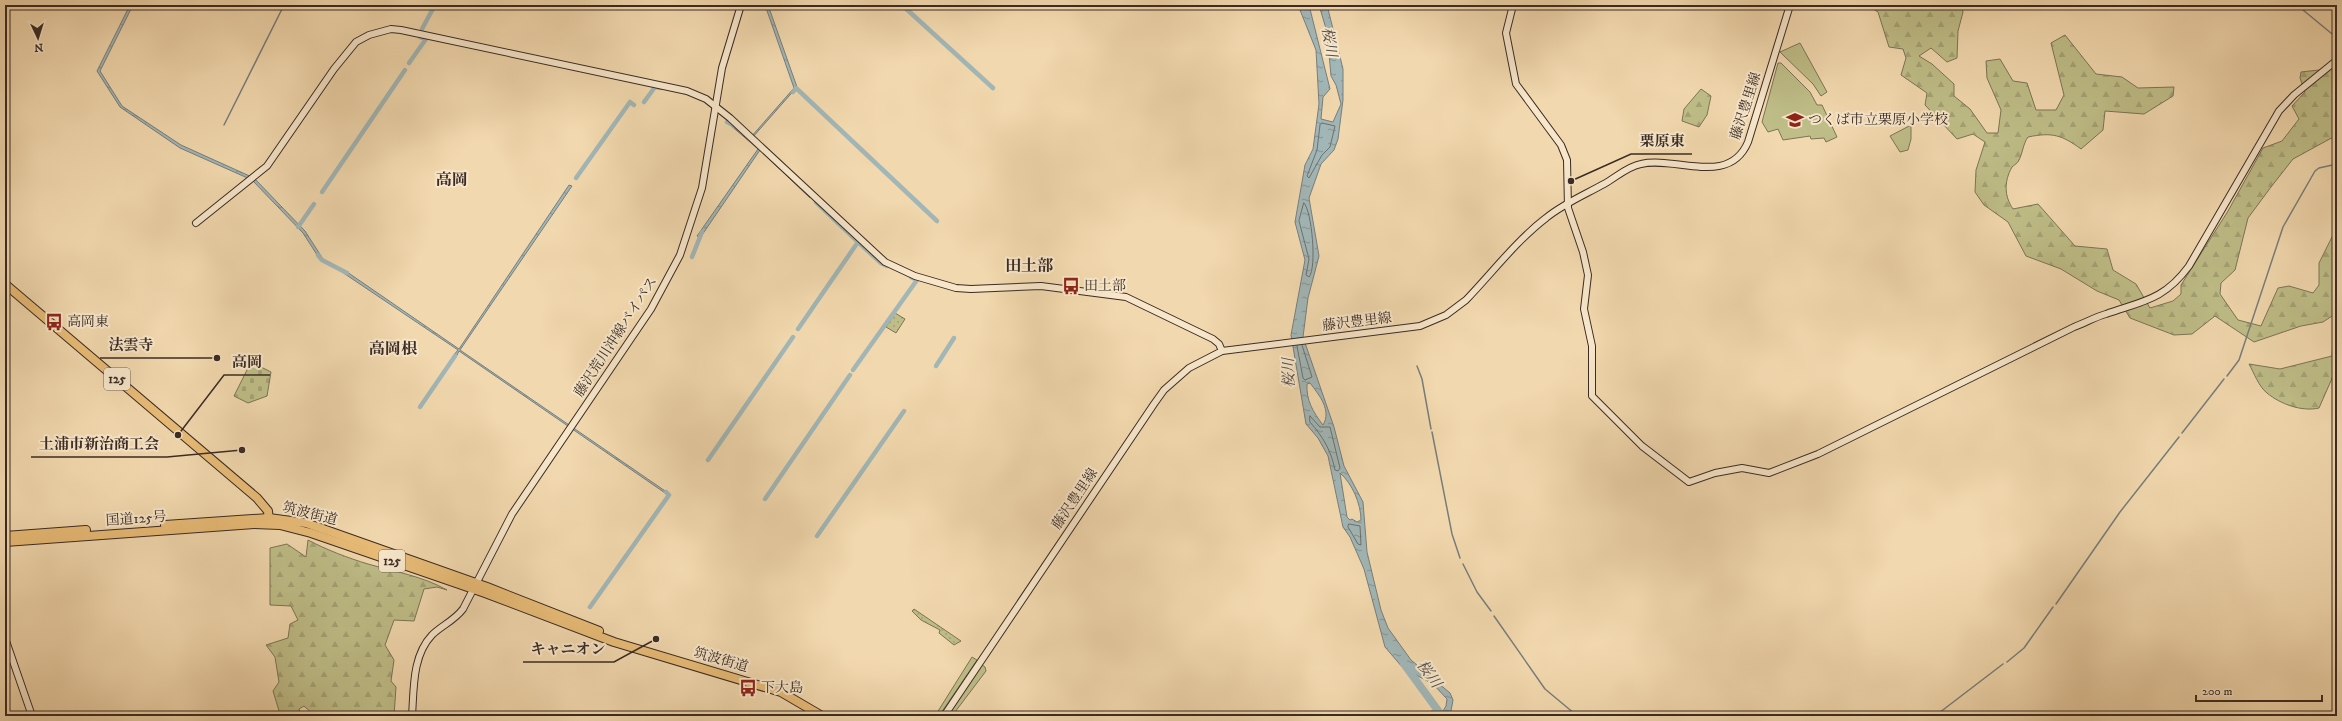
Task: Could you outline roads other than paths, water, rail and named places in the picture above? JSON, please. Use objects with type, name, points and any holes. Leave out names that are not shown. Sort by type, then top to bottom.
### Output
[{"type":"highway","name":"筑波街道","points":[[5,284],[257,498],[266,508],[269,521],[314,525],[631,646],[781,692],[822,716]]},
{"type":"highway","name":"国道125号","points":[[5,536],[269,521]]},
{"type":"highway","name":"国道125号","points":[[5,542],[269,521]]},
{"type":"street","name":"藤沢荒川沖線バイパス","points":[[412,716],[420,654],[432,635],[458,615],[497,540],[525,493],[651,309],[667,282],[680,255],[697,206],[722,68],[741,5]]},
{"type":"street","points":[[1513,5],[1506,33],[1514,79],[1522,95],[1565,153],[1568,165],[1568,204],[1588,275],[1584,309],[1593,363],[1591,390],[1596,401],[1642,446],[1689,482],[1700,480],[1715,473],[1742,468],[1769,473],[1818,454],[2074,328],[2105,314],[2149,300],[2165,292],[2189,266],[2279,111],[2294,95],[2337,60]]},
{"type":"street","name":"藤沢豊里線","points":[[944,716],[1164,390],[1193,365],[1222,351],[1392,330],[1427,324],[1455,310],[1530,232],[1545,219],[1568,204],[1639,164],[1662,162],[1708,168],[1724,165],[1736,158],[1748,142],[1790,5]]},
{"type":"street","points":[[196,223],[267,166],[349,49],[364,37],[391,29],[418,32],[671,86],[703,97],[716,106],[755,140],[885,262],[915,276],[956,288],[971,290],[1041,286],[1126,297],[1212,339],[1219,344],[1222,351]]},
{"type":"street","points":[[5,638],[32,716]]},
{"type":"water","points":[[130,5],[133,5],[100,71],[122,106],[181,145],[254,178],[305,231],[323,259],[321,261],[303,233],[252,180],[180,148],[120,107],[97,71]]},
{"type":"water","points":[[765,5],[768,5],[797,87],[752,138],[811,196],[810,198],[760,150],[700,238],[697,236],[758,149],[729,124],[730,122],[751,137],[794,88]]},
{"type":"water","points":[[1298,5],[1309,5],[1330,89],[1323,97],[1321,119],[1333,122],[1341,104],[1336,85],[1331,76],[1327,32],[1319,5],[1327,5],[1343,69],[1343,100],[1338,139],[1334,150],[1321,164],[1309,198],[1319,256],[1308,298],[1303,337],[1334,427],[1344,466],[1363,502],[1367,552],[1381,610],[1388,628],[1411,660],[1450,693],[1453,700],[1450,716],[1433,716],[1431,711],[1443,711],[1446,706],[1447,699],[1433,684],[1403,668],[1385,647],[1364,569],[1350,537],[1343,527],[1328,456],[1318,438],[1306,424],[1291,335],[1305,260],[1295,222],[1305,165],[1313,149],[1319,104],[1316,50]],"holes":[[[1310,383],[1325,408],[1326,414],[1323,425],[1313,411],[1309,401],[1307,384]],[[1340,473],[1352,488],[1358,501],[1361,520],[1357,522],[1352,519],[1350,520],[1347,517]]]},
{"type":"water","points":[[569,185],[572,186],[460,350],[671,495],[668,495],[459,351],[456,357],[453,356],[458,350],[342,272],[344,270],[459,349]]},
{"type":"waterway","points":[[224,125],[284,5]]},
{"type":"waterway","points":[[422,29],[435,5]]},
{"type":"waterway","points":[[902,5],[993,88]]},
{"type":"waterway","points":[[2297,5],[2337,38]]},
{"type":"waterway","points":[[409,63],[426,39],[420,37]]},
{"type":"waterway","points":[[322,192],[405,70]]},
{"type":"waterway","points":[[644,102],[655,87],[661,88]]},
{"type":"waterway","points":[[793,92],[796,88],[937,221]]},
{"type":"waterway","points":[[576,178],[630,102],[634,105]]},
{"type":"waterway","points":[[727,122],[735,126]]},
{"type":"waterway","points":[[2227,376],[2239,360],[2283,227],[2315,171],[2319,168],[2337,164]]},
{"type":"waterway","points":[[798,329],[858,242],[816,202]]},
{"type":"waterway","points":[[298,227],[314,204]]},
{"type":"waterway","points":[[692,257],[702,232]]},
{"type":"waterway","points":[[858,242],[881,263],[887,266]]},
{"type":"waterway","points":[[318,255],[322,260],[347,273]]},
{"type":"waterway","points":[[853,370],[917,280],[911,277]]},
{"type":"waterway","points":[[708,460],[793,337]]},
{"type":"waterway","points":[[936,366],[954,338]]},
{"type":"waterway","points":[[420,407],[455,356]]},
{"type":"waterway","points":[[1417,366],[1422,379],[1431,429]]},
{"type":"waterway","points":[[765,499],[850,375]]},
{"type":"waterway","points":[[2182,433],[2224,379]]},
{"type":"waterway","points":[[817,536],[904,411]]},
{"type":"waterway","points":[[1432,432],[1452,534],[1460,558]]},
{"type":"waterway","points":[[2056,604],[2120,512],[2179,437]]},
{"type":"waterway","points":[[590,607],[669,495],[666,492]]},
{"type":"waterway","points":[[1463,564],[1477,592],[1491,611]]},
{"type":"waterway","points":[[2007,662],[2024,648],[2053,607]]},
{"type":"waterway","points":[[1494,616],[1545,689],[1575,714]]},
{"type":"waterway","name":"桜川","points":[[1404,664],[1442,716]]},
{"type":"waterway","points":[[1935,716],[2003,664]]},
{"type":"place","name":"つくば市立栗原小学校","points":[[1795,120]]},
{"type":"place","name":"栗原東","points":[[1571,181]]},
{"type":"place","name":"田土部","points":[[1071,286]]},
{"type":"place","name":"高岡東","points":[[54,322]]},
{"type":"place","name":"法雲寺","points":[[217,358]]},
{"type":"place","name":"高岡","points":[[178,435]]},
{"type":"place","name":"土浦市新治商工会","points":[[242,450]]},
{"type":"place","name":"キャニオン","points":[[656,639]]},
{"type":"place","name":"下大島","points":[[748,688]]},
{"type":"district","name":"高岡","points":[[452,180]]},
{"type":"district","name":"田土部","points":[[1029,266]]},
{"type":"district","name":"高岡根","points":[[393,349]]}]
